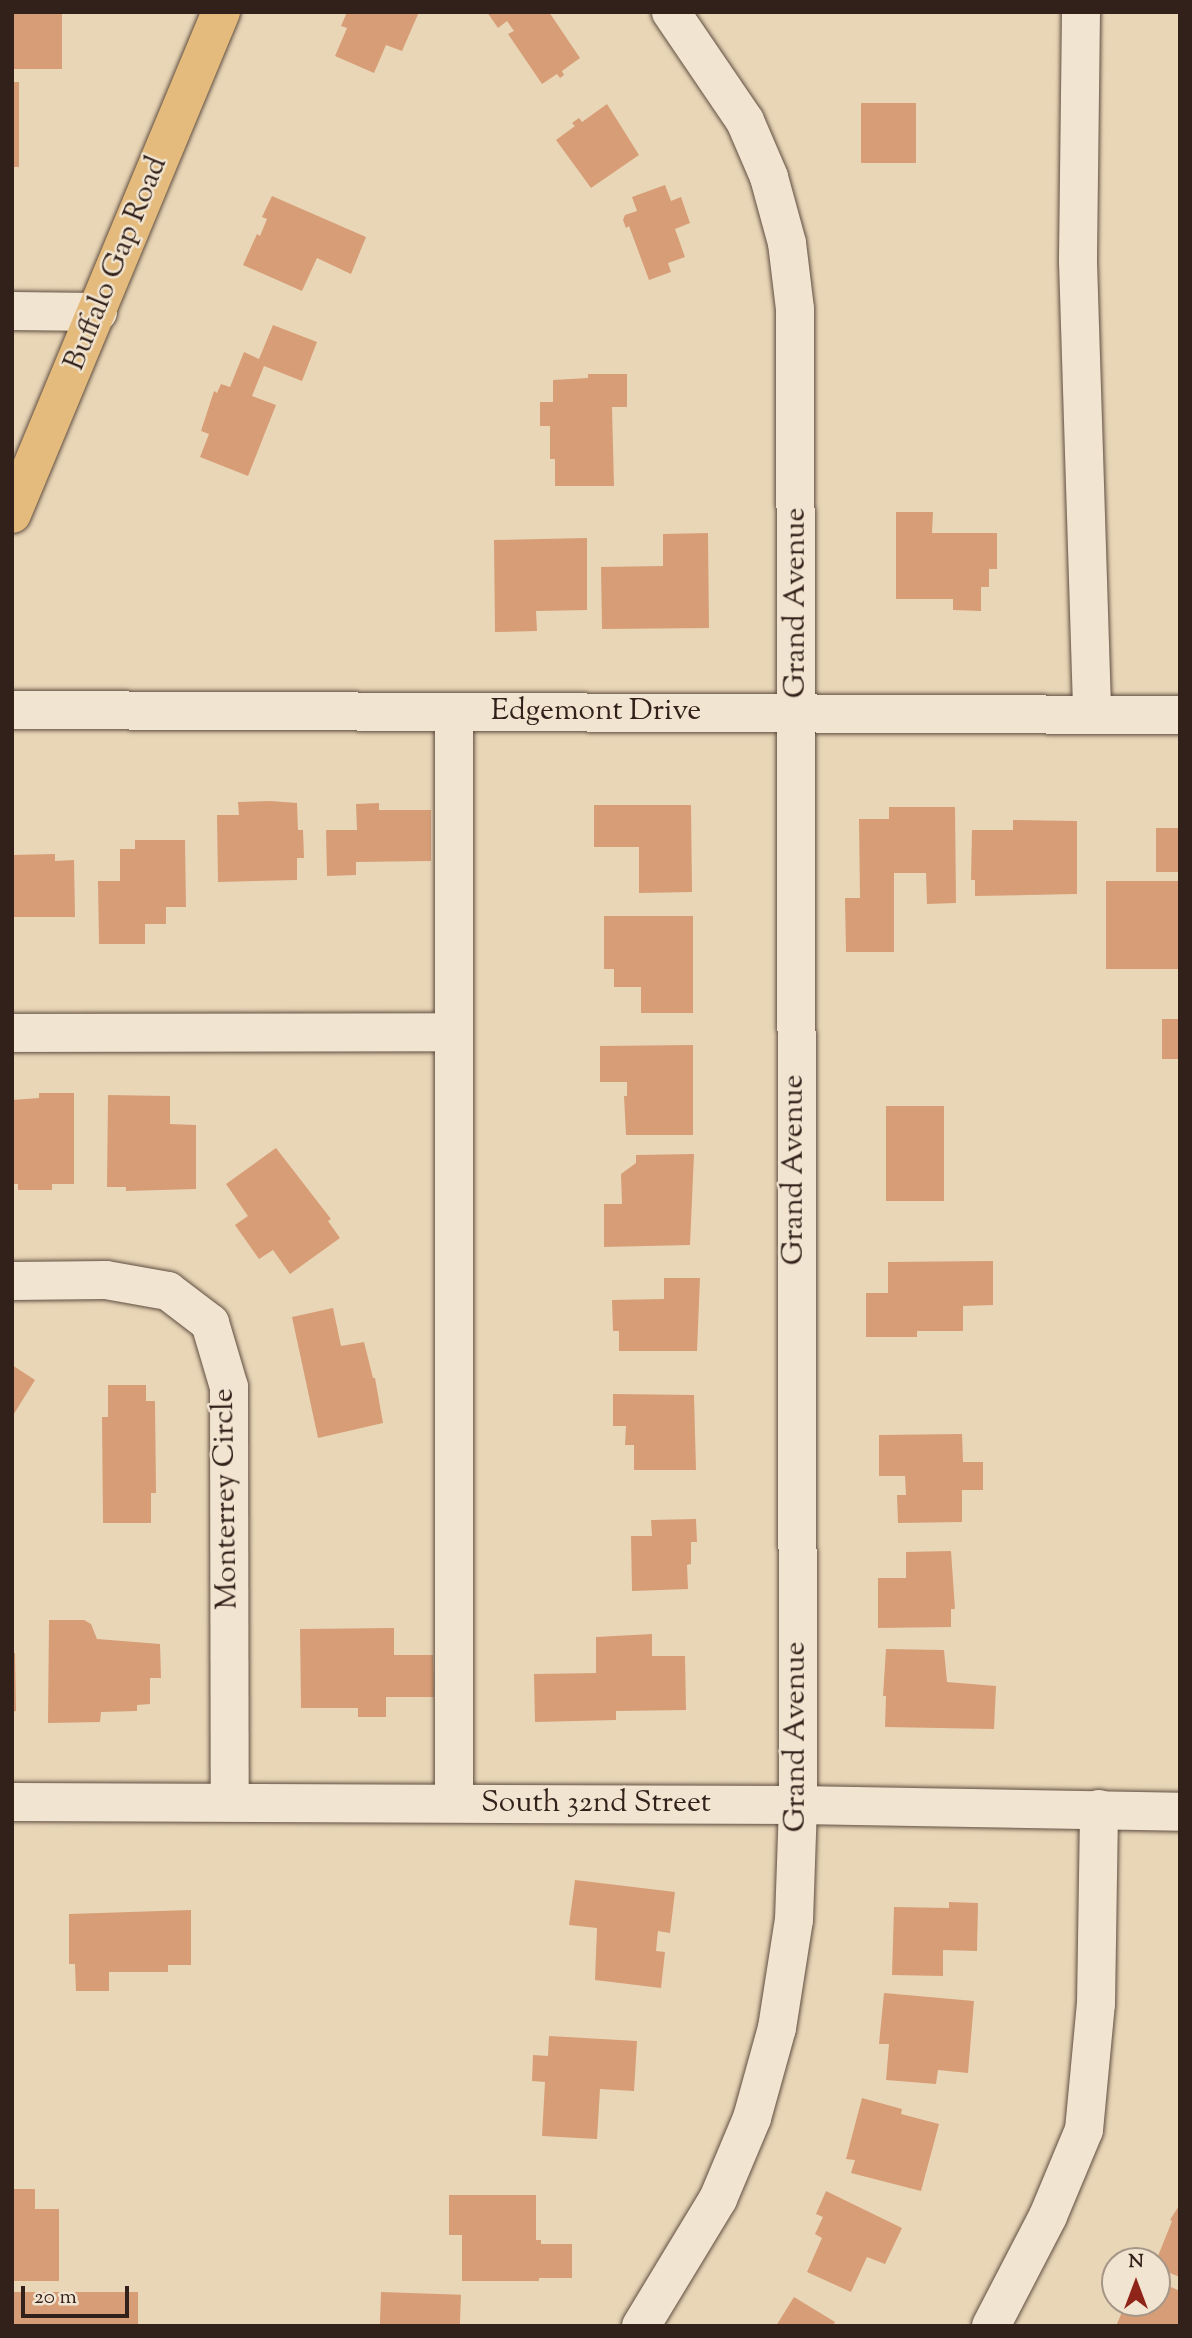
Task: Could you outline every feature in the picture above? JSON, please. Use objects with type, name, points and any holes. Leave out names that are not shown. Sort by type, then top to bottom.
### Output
[{"type":"main road","name":"Buffalo Gap Road","points":[[12,514],[221,12]]},
{"type":"street","name":"Grand Avenue","points":[[641,2326],[718,2199],[752,2118],[777,2028],[794,1920],[798,1805],[794,903],[797,713],[795,309],[787,243],[769,177],[745,121],[671,12]]},
{"type":"street","points":[[1081,12],[1077,262],[1092,714]]},
{"type":"street","points":[[12,311],[98,312]]},
{"type":"street","name":"Edgemont Drive","points":[[12,710],[1180,715]]},
{"type":"street","points":[[454,712],[454,1803]]},
{"type":"street","points":[[12,1033],[454,1032]]},
{"type":"street","name":"Monterrey Circle","points":[[12,1281],[106,1280],[168,1291],[210,1323],[229,1387],[230,1802]]},
{"type":"street","name":"South 32nd Street","points":[[12,1802],[798,1805],[1180,1812]]},
{"type":"street","points":[[991,2326],[1048,2216],[1084,2130],[1096,2004],[1099,1809]]},
{"type":"building","points":[[12,12],[62,12],[62,69],[12,69]]},
{"type":"building","points":[[347,12],[419,12],[402,51],[386,45],[374,73],[335,56],[347,28],[341,26]]},
{"type":"building","points":[[487,12],[549,12],[580,58],[562,71],[564,75],[560,78],[557,74],[542,84],[508,34],[514,31],[507,21],[498,28]]},
{"type":"building","points":[[12,82],[19,82],[19,167],[12,167]]},
{"type":"building","points":[[861,103],[916,103],[916,163],[861,163]]},
{"type":"building","points":[[607,104],[639,155],[591,188],[556,140],[575,126],[572,123],[579,118],[582,122]]},
{"type":"building","points":[[665,185],[671,201],[681,197],[690,223],[675,229],[685,257],[668,263],[671,272],[649,280],[629,226],[626,228],[623,220],[625,215],[637,211],[632,197]]},
{"type":"building","points":[[272,196],[366,237],[351,274],[317,258],[302,291],[243,265],[257,234],[260,236],[267,219],[262,217]]},
{"type":"building","points":[[273,325],[317,342],[302,381],[264,366],[252,396],[276,405],[248,476],[200,457],[209,434],[201,431],[214,391],[217,393],[221,384],[230,387],[244,352],[259,359]]},
{"type":"building","points":[[588,374],[627,374],[627,407],[612,407],[614,486],[555,486],[555,459],[550,459],[550,426],[540,426],[540,402],[553,402],[553,380],[588,378]]},
{"type":"building","points":[[896,512],[933,512],[932,533],[997,533],[997,569],[989,569],[989,587],[981,587],[981,611],[953,610],[953,599],[896,599]]},
{"type":"building","points":[[708,533],[709,628],[602,629],[601,567],[663,566],[663,534]]},
{"type":"building","points":[[587,538],[587,610],[536,611],[537,631],[495,632],[494,540]]},
{"type":"building","points":[[238,802],[297,803],[298,830],[303,830],[304,858],[297,858],[297,880],[218,882],[217,815],[239,815]]},
{"type":"building","points":[[379,803],[379,810],[431,810],[431,861],[356,862],[356,875],[327,876],[326,830],[357,830],[356,804]]},
{"type":"building","points":[[594,805],[691,805],[692,892],[639,893],[639,847],[594,847]]},
{"type":"building","points":[[889,807],[955,807],[956,903],[927,904],[926,873],[894,873],[894,952],[846,952],[845,898],[860,898],[859,819],[889,819]]},
{"type":"building","points":[[1013,820],[1077,821],[1077,894],[975,896],[975,880],[971,880],[972,830],[1013,830]]},
{"type":"building","points":[[1156,828],[1180,828],[1180,872],[1156,872]]},
{"type":"building","points":[[135,840],[185,840],[186,907],[166,907],[166,924],[145,924],[145,944],[99,944],[98,881],[120,881],[120,849],[135,849]]},
{"type":"building","points":[[55,854],[55,861],[74,860],[75,917],[12,917],[12,855]]},
{"type":"building","points":[[1106,881],[1180,881],[1180,969],[1106,969]]},
{"type":"building","points":[[604,916],[693,916],[693,1013],[641,1013],[641,987],[614,987],[614,969],[604,969]]},
{"type":"building","points":[[1162,1019],[1180,1019],[1180,1059],[1162,1059]]},
{"type":"building","points":[[693,1045],[693,1135],[626,1135],[624,1096],[627,1096],[627,1082],[600,1082],[600,1046]]},
{"type":"building","points":[[39,1093],[74,1093],[74,1184],[52,1184],[52,1190],[18,1190],[18,1184],[12,1184],[12,1100],[39,1098]]},
{"type":"building","points":[[108,1095],[170,1096],[170,1124],[196,1125],[196,1189],[126,1191],[126,1187],[107,1187]]},
{"type":"building","points":[[886,1106],[944,1106],[944,1201],[886,1201]]},
{"type":"building","points":[[276,1148],[331,1219],[328,1221],[340,1238],[290,1274],[273,1250],[259,1259],[235,1225],[248,1216],[226,1184]]},
{"type":"building","points":[[694,1154],[690,1245],[604,1247],[604,1204],[622,1204],[621,1174],[636,1163],[636,1155]]},
{"type":"building","points":[[993,1261],[993,1305],[963,1306],[963,1331],[917,1331],[917,1337],[866,1337],[866,1293],[888,1293],[888,1262]]},
{"type":"building","points":[[664,1278],[700,1278],[697,1351],[619,1351],[619,1331],[613,1331],[612,1300],[664,1299]]},
{"type":"building","points":[[333,1308],[341,1346],[364,1342],[375,1378],[383,1423],[318,1438],[292,1317]]},
{"type":"building","points":[[12,1365],[35,1380],[12,1417]]},
{"type":"building","points":[[108,1385],[146,1385],[146,1401],[155,1401],[156,1493],[151,1493],[151,1523],[103,1523],[102,1417],[108,1417]]},
{"type":"building","points":[[613,1394],[694,1395],[696,1470],[634,1470],[634,1445],[625,1445],[626,1426],[613,1426]]},
{"type":"building","points":[[962,1434],[963,1462],[983,1462],[983,1490],[962,1490],[962,1522],[898,1523],[897,1495],[906,1495],[905,1476],[879,1476],[879,1435]]},
{"type":"building","points":[[696,1519],[697,1542],[691,1542],[691,1564],[687,1565],[688,1589],[632,1591],[631,1536],[652,1536],[651,1520]]},
{"type":"building","points":[[951,1551],[955,1609],[951,1609],[951,1627],[878,1628],[878,1578],[906,1578],[906,1552]]},
{"type":"building","points":[[49,1620],[84,1620],[91,1624],[97,1639],[160,1644],[161,1678],[150,1678],[150,1704],[137,1705],[137,1711],[101,1712],[100,1722],[48,1723]]},
{"type":"building","points":[[394,1628],[394,1655],[433,1655],[434,1697],[386,1697],[386,1717],[358,1717],[358,1708],[301,1708],[300,1629]]},
{"type":"building","points":[[652,1634],[652,1656],[685,1656],[686,1710],[616,1711],[616,1720],[535,1722],[534,1674],[596,1673],[596,1637]]},
{"type":"building","points":[[886,1649],[944,1650],[947,1682],[996,1686],[994,1729],[885,1727],[886,1696],[883,1696]]},
{"type":"building","points":[[12,1653],[15,1653],[16,1711],[12,1712]]},
{"type":"building","points":[[575,1880],[675,1892],[670,1933],[658,1931],[656,1951],[665,1952],[661,1988],[595,1980],[597,1928],[569,1925]]},
{"type":"building","points":[[949,1902],[978,1903],[977,1951],[943,1950],[943,1976],[892,1975],[894,1907],[949,1908]]},
{"type":"building","points":[[191,1910],[191,1965],[168,1965],[168,1972],[109,1972],[109,1991],[76,1991],[75,1964],[69,1964],[69,1914]]},
{"type":"building","points":[[884,1993],[974,2001],[968,2073],[938,2070],[936,2084],[886,2080],[889,2044],[879,2044]]},
{"type":"building","points":[[549,2036],[637,2041],[634,2091],[600,2089],[597,2139],[542,2136],[545,2082],[532,2081],[533,2055],[548,2056]]},
{"type":"building","points":[[862,2098],[902,2109],[901,2114],[939,2124],[921,2191],[851,2173],[855,2160],[846,2159]]},
{"type":"building","points":[[12,2189],[35,2189],[35,2209],[59,2209],[59,2281],[12,2281]]},
{"type":"building","points":[[826,2191],[902,2228],[885,2264],[867,2257],[851,2292],[807,2272],[822,2238],[815,2234],[823,2217],[816,2214]]},
{"type":"building","points":[[449,2195],[536,2195],[536,2240],[541,2240],[541,2244],[572,2244],[572,2278],[462,2281],[462,2235],[449,2235]]},
{"type":"building","points":[[1180,2204],[1180,2277],[1171,2273],[1171,2247],[1162,2247],[1172,2221],[1170,2220]]},
{"type":"building","points":[[1171,2287],[1180,2291],[1180,2326],[1116,2326],[1120,2317],[1171,2317]]},
{"type":"building","points":[[12,2292],[138,2292],[138,2326],[12,2326]]},
{"type":"building","points":[[381,2292],[461,2295],[460,2326],[380,2326]]},
{"type":"building","points":[[794,2297],[835,2322],[833,2326],[776,2326]]}]
